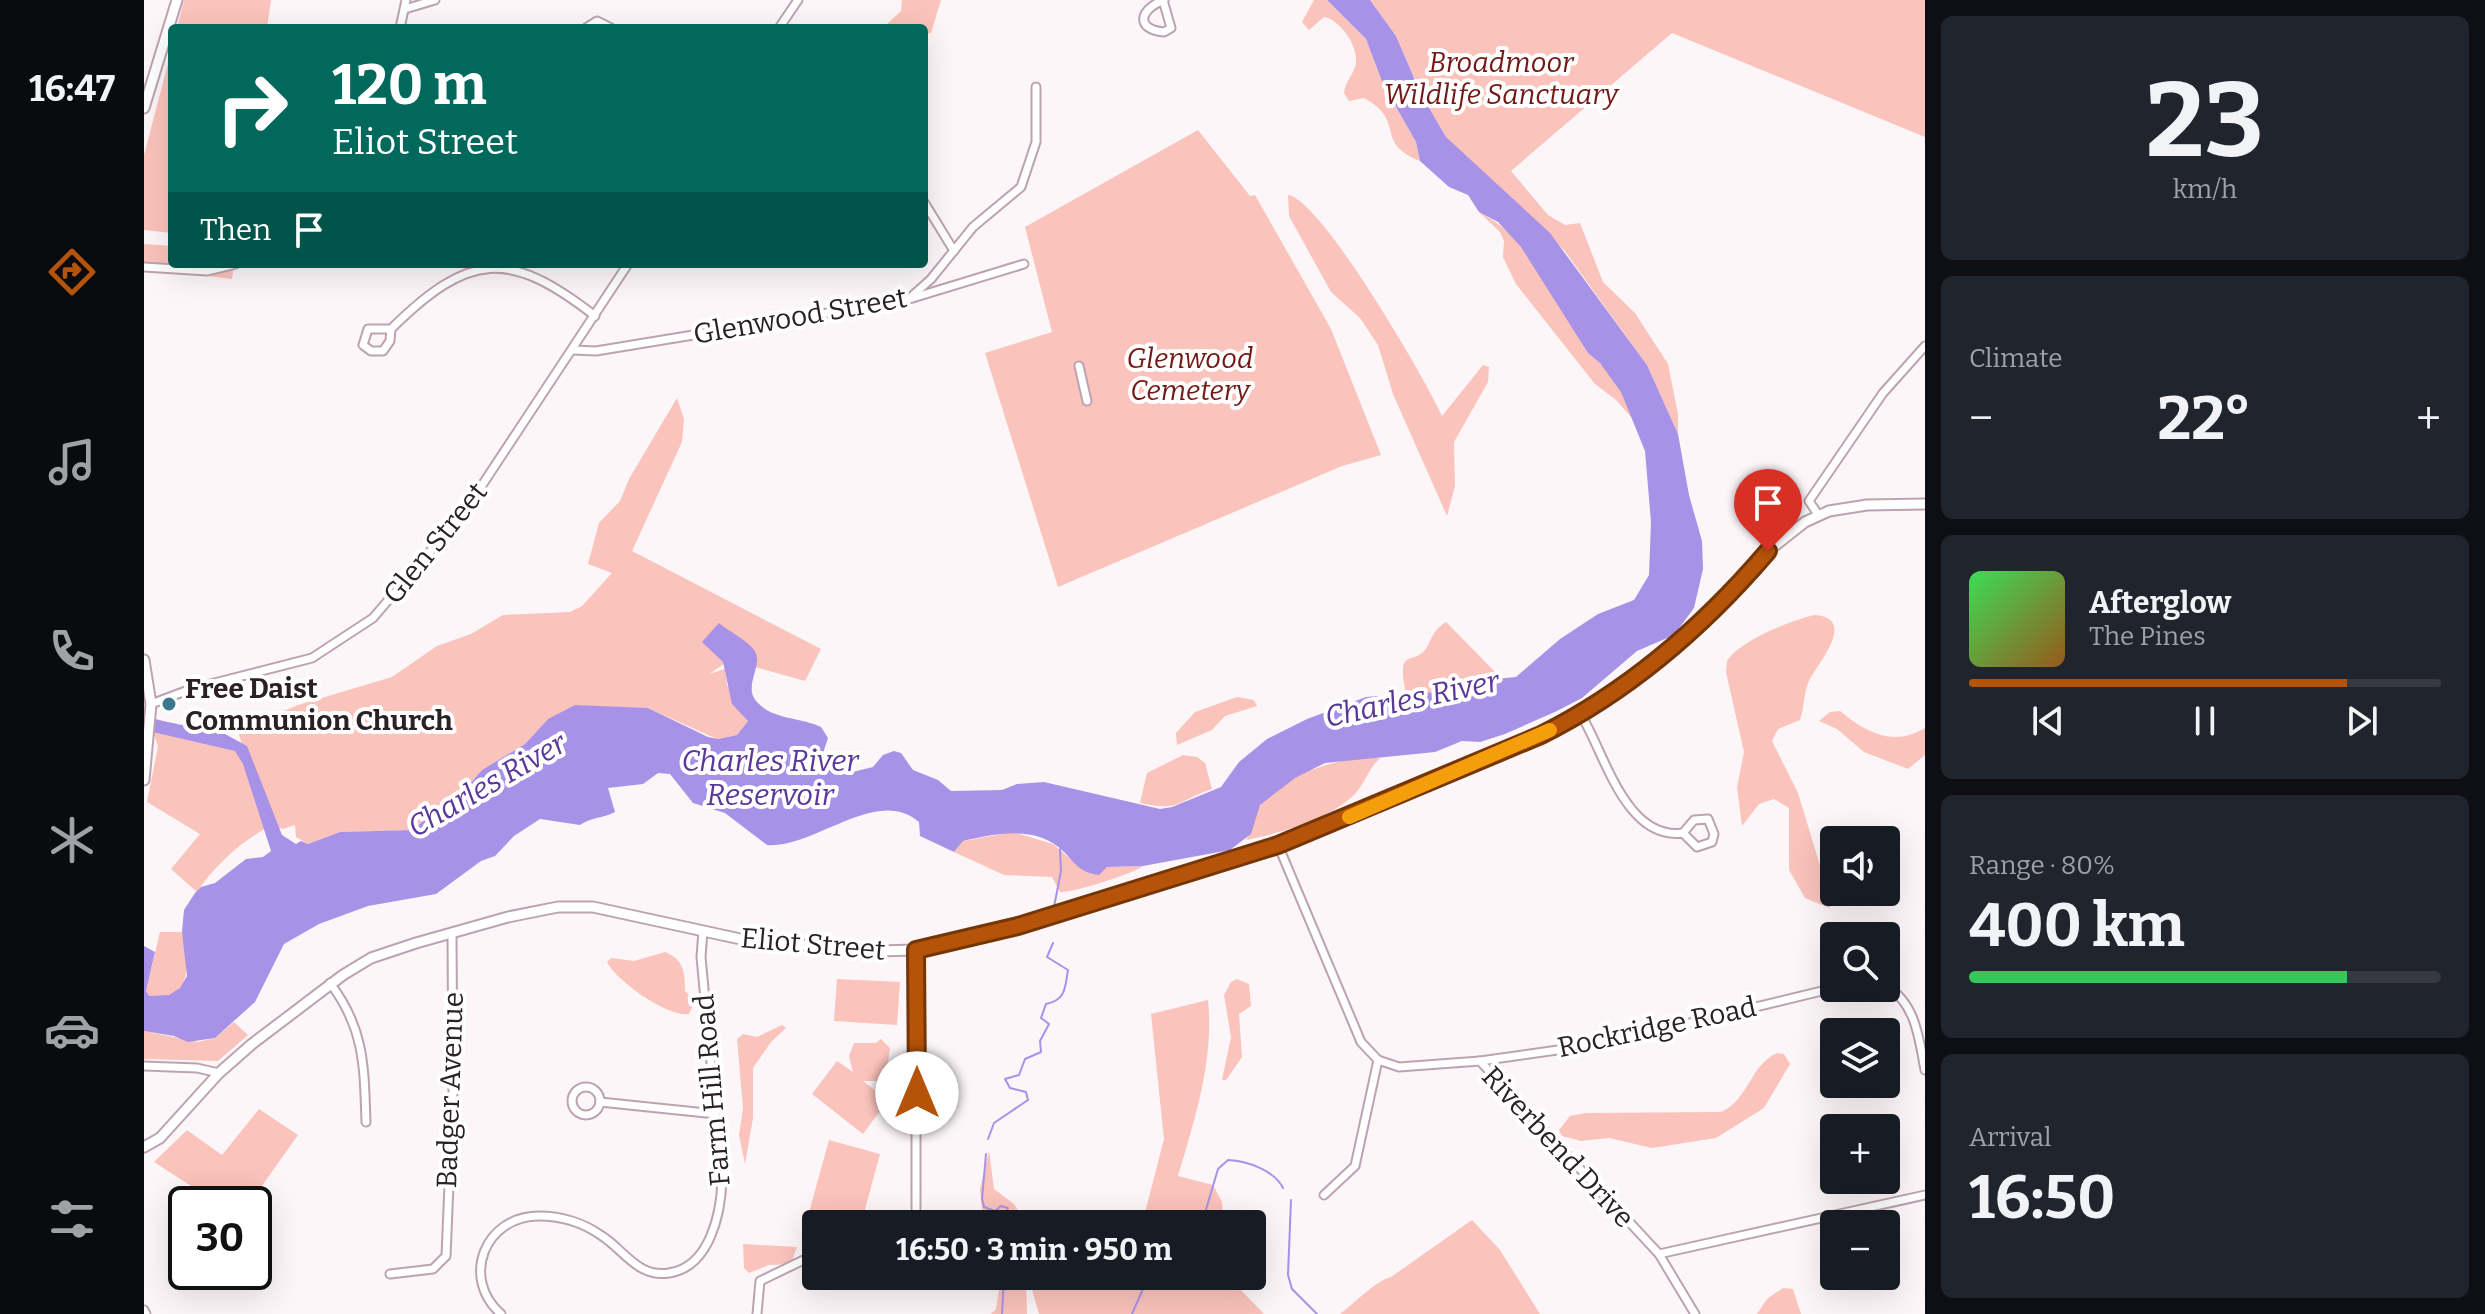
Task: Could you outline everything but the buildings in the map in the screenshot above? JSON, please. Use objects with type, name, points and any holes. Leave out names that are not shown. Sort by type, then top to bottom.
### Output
[{"type":"main road","points":[[170,24],[177,0]]},
{"type":"main road","points":[[144,108],[168,29]]},
{"type":"main road","name":"Eliot Street","points":[[144,1147],[160,1138],[219,1073],[330,983],[371,958],[521,913],[570,906],[606,909],[772,943],[916,950],[1018,926],[1278,845],[1581,715],[1687,637],[1784,536],[1819,516],[1867,505],[1925,504]]},
{"type":"main road","points":[[144,660],[150,709],[144,780]]},
{"type":"street","points":[[401,24],[406,4],[435,0]]},
{"type":"street","points":[[782,24],[798,0]]},
{"type":"street","points":[[1163,0],[1171,28],[1164,32],[1154,31],[1144,21],[1143,15],[1146,8],[1163,0]]},
{"type":"street","points":[[906,300],[931,279],[973,227],[1021,187],[1036,142],[1036,87]]},
{"type":"street","points":[[928,209],[954,251]]},
{"type":"street","name":"Glenwood Street","points":[[573,350],[596,351],[906,300],[1024,264]]},
{"type":"street","points":[[144,267],[207,271],[219,268]]},
{"type":"street","name":"Glen Street","points":[[150,709],[191,689],[312,658],[373,618],[467,508],[625,268]]},
{"type":"street","points":[[391,329],[449,280],[485,270],[524,271],[536,275],[595,316]]},
{"type":"street","points":[[1819,516],[1809,501],[1883,393],[1925,346]]},
{"type":"street","points":[[1079,366],[1087,401]]},
{"type":"street","points":[[1581,715],[1598,741],[1624,802],[1655,827],[1683,833],[1697,847],[1712,842],[1714,834],[1713,826],[1701,818],[1683,833]]},
{"type":"street","points":[[1278,845],[1352,1023],[1361,1042],[1378,1060],[1355,1166],[1324,1195]]},
{"type":"street","name":"Farm Hill Road","points":[[501,1314],[483,1291],[481,1257],[494,1234],[523,1217],[555,1217],[582,1225],[606,1238],[647,1272],[670,1273],[690,1264],[707,1241],[720,1209],[716,1114],[701,957],[703,931]]},
{"type":"street","name":"Badger Avenue","points":[[390,1274],[433,1269],[444,1260],[453,1091],[452,933]]},
{"type":"street","points":[[916,950],[916,1210]]},
{"type":"street","points":[[330,983],[348,1006],[360,1041],[366,1122]]},
{"type":"street","name":"Rockridge Road","points":[[1480,1061],[1607,1043],[1820,991]]},
{"type":"street","points":[[1900,997],[1913,1015],[1925,1070]]},
{"type":"street","name":"Riverbend Drive","points":[[1378,1060],[1399,1067],[1424,1068],[1480,1061],[1659,1254],[1695,1314]]},
{"type":"street","points":[[144,1066],[197,1068],[219,1073]]},
{"type":"street","points":[[586,1086],[598,1092],[600,1102],[593,1113],[583,1115],[574,1108],[572,1099],[575,1091],[586,1086]]},
{"type":"street","points":[[600,1102],[716,1114]]},
{"type":"street","points":[[1659,1254],[1925,1195]]},
{"type":"street","points":[[757,1314],[760,1281],[802,1261]]},
{"type":"green space","points":[[184,0],[271,0],[268,24],[178,24]]},
{"type":"green space","points":[[902,0],[941,0],[931,33],[928,34],[928,24],[887,24],[901,11]]},
{"type":"green space","points":[[1314,0],[1327,0],[1366,39],[1383,84],[1416,142],[1420,161],[1397,146],[1384,115],[1377,107],[1364,98],[1349,101],[1344,93],[1355,67],[1354,49],[1342,28],[1330,19],[1324,17],[1309,30],[1302,22]]},
{"type":"green space","name":"Broadmoor Wildlife Sanctuary","points":[[1370,0],[1925,0],[1925,137],[1672,33],[1511,171],[1548,215],[1565,225],[1580,223],[1603,282],[1635,313],[1668,364],[1678,414],[1678,434],[1647,365],[1564,250],[1446,137],[1421,94],[1396,36]]},
{"type":"green space","points":[[168,63],[168,233],[144,230],[144,155]]},
{"type":"green space","name":"Glenwood Cemetery","points":[[1198,130],[1250,196],[1255,195],[1331,329],[1381,455],[1342,466],[1058,587],[985,353],[1052,332],[1025,227]]},
{"type":"green space","points":[[1288,195],[1303,204],[1324,226],[1347,257],[1395,331],[1442,416],[1483,365],[1489,367],[1488,382],[1454,442],[1455,486],[1447,516],[1393,394],[1378,345],[1360,318],[1331,292],[1289,216]]},
{"type":"green space","points":[[1479,212],[1514,238],[1529,255],[1588,352],[1609,373],[1621,391],[1632,418],[1616,400],[1595,384],[1516,284],[1503,257],[1504,241],[1500,232]]},
{"type":"green space","points":[[144,244],[168,246],[168,268],[233,268],[232,279],[144,268]]},
{"type":"green space","points":[[677,398],[684,419],[682,442],[632,551],[821,649],[805,681],[730,660],[709,674],[725,669],[727,685],[748,721],[737,735],[717,739],[648,708],[548,719],[525,744],[482,770],[466,788],[412,830],[340,832],[308,844],[296,837],[295,825],[283,829],[270,826],[230,854],[197,892],[171,869],[200,834],[147,802],[158,746],[147,716],[242,745],[238,731],[298,705],[392,677],[437,646],[471,634],[503,615],[570,612],[582,606],[612,573],[588,564],[599,523],[620,501],[629,479]]},
{"type":"green space","points":[[1814,615],[1827,618],[1833,624],[1831,644],[1808,683],[1800,720],[1778,729],[1772,741],[1798,793],[1820,865],[1820,904],[1805,898],[1789,870],[1789,808],[1774,799],[1759,804],[1742,826],[1737,787],[1744,752],[1726,672],[1727,661],[1743,646],[1779,627]]},
{"type":"green space","points":[[1446,622],[1503,680],[1431,693],[1406,693],[1403,678],[1405,662],[1422,653],[1436,630]]},
{"type":"green space","points":[[1237,697],[1254,700],[1257,706],[1225,716],[1212,730],[1177,745],[1176,733],[1195,712]]},
{"type":"green space","points":[[1840,711],[1860,726],[1891,737],[1914,734],[1925,728],[1925,755],[1908,769],[1864,752],[1837,729],[1819,721],[1830,712]]},
{"type":"green space","points":[[1183,755],[1197,757],[1205,763],[1212,789],[1171,806],[1140,803],[1147,773]]},
{"type":"green space","points":[[1356,758],[1380,758],[1345,803],[1304,824],[1246,840],[1257,809],[1269,795],[1292,779],[1317,768]]},
{"type":"green space","points":[[1013,832],[1053,844],[1068,857],[1107,867],[1143,866],[1103,882],[1060,892],[1052,877],[1004,875],[954,852],[963,841]]},
{"type":"green space","points":[[160,932],[182,932],[185,978],[176,991],[166,996],[149,997],[146,991]]},
{"type":"green space","points":[[665,952],[682,967],[685,991],[695,1001],[689,1014],[669,1010],[644,997],[621,979],[607,962],[611,958],[634,961]]},
{"type":"green space","points":[[837,979],[900,982],[897,1025],[834,1021]]},
{"type":"green space","points":[[1237,979],[1249,984],[1251,1006],[1239,1014],[1242,1057],[1226,1080],[1222,1080],[1231,1037],[1224,995],[1231,982]]},
{"type":"green space","points":[[1208,1000],[1206,1067],[1178,1176],[1213,1185],[1223,1210],[1146,1210],[1164,1139],[1151,1014]]},
{"type":"green space","points":[[234,1022],[248,1035],[218,1061],[144,1059],[144,1031],[198,1042],[215,1038]]},
{"type":"green space","points":[[782,1025],[786,1028],[771,1042],[753,1068],[753,1118],[745,1164],[739,1135],[743,1108],[737,1039],[743,1034],[757,1037]]},
{"type":"green space","points":[[881,1039],[890,1048],[886,1076],[877,1081],[863,1081],[888,1100],[863,1134],[812,1094],[837,1061],[853,1072],[849,1056],[854,1043],[876,1043]]},
{"type":"green space","points":[[1777,1053],[1784,1054],[1790,1064],[1764,1108],[1716,1138],[1652,1148],[1609,1138],[1581,1141],[1562,1136],[1559,1130],[1570,1116],[1586,1113],[1721,1112],[1737,1100],[1761,1066]]},
{"type":"green space","points":[[259,1109],[298,1135],[262,1186],[191,1186],[154,1162],[187,1130],[222,1155]]},
{"type":"green space","points":[[829,1140],[880,1154],[865,1210],[810,1210]]},
{"type":"green space","points":[[989,1151],[994,1189],[1018,1210],[983,1210],[980,1189]]},
{"type":"green space","points":[[1472,1220],[1500,1250],[1540,1314],[1340,1314],[1372,1288]]},
{"type":"green space","points":[[743,1244],[797,1247],[791,1264],[769,1265],[749,1273],[744,1268]]},
{"type":"green space","points":[[1783,1288],[1793,1289],[1801,1314],[1757,1314],[1768,1298]]},
{"type":"green space","points":[[999,1290],[1026,1290],[1027,1314],[991,1314],[996,1309]]},
{"type":"green space","points":[[1032,1290],[1241,1290],[1264,1314],[1039,1314]]},
{"type":"water","name":"Charles River Reservoir","points":[[1327,0],[1370,0],[1396,36],[1421,94],[1446,137],[1550,233],[1647,365],[1678,434],[1689,495],[1702,541],[1703,569],[1694,608],[1674,635],[1637,651],[1582,698],[1505,734],[1480,742],[1462,741],[1435,752],[1325,763],[1295,778],[1260,805],[1251,834],[1230,850],[1143,866],[1107,867],[1099,875],[1083,870],[1053,843],[1041,837],[1002,834],[963,841],[954,852],[920,836],[919,822],[902,813],[884,811],[865,814],[785,844],[767,845],[725,813],[693,803],[670,774],[658,773],[643,784],[608,788],[615,812],[611,814],[580,825],[540,819],[514,836],[495,856],[481,861],[436,894],[368,906],[319,924],[284,944],[255,1002],[215,1038],[188,1042],[174,1036],[144,1031],[144,946],[155,952],[146,991],[149,996],[169,995],[180,988],[187,976],[182,932],[184,910],[195,893],[201,887],[215,883],[246,859],[263,857],[271,851],[243,764],[235,751],[144,730],[144,717],[225,734],[247,746],[282,835],[296,844],[301,841],[308,844],[340,832],[412,830],[466,788],[482,770],[525,744],[548,719],[575,705],[648,708],[708,737],[718,739],[737,735],[748,721],[732,704],[723,662],[702,642],[719,623],[747,642],[757,656],[753,697],[772,713],[821,727],[828,738],[821,759],[823,766],[840,775],[873,767],[883,755],[894,751],[901,753],[913,770],[938,780],[951,791],[1002,790],[1017,784],[1044,782],[1160,809],[1221,787],[1239,762],[1267,739],[1307,719],[1366,697],[1439,692],[1484,680],[1516,677],[1560,639],[1598,614],[1634,600],[1649,575],[1651,522],[1645,451],[1621,392],[1600,363],[1588,353],[1521,247],[1498,222],[1479,212],[1468,195],[1449,187],[1420,161],[1416,142],[1383,84],[1366,39]]},
{"type":"waterway","points":[[1054,907],[1061,871],[1060,849]]},
{"type":"waterway","points":[[988,1139],[994,1123],[1028,1100],[1026,1092],[1010,1088],[1005,1079],[1019,1075],[1025,1059],[1041,1052],[1040,1041],[1049,1024],[1041,1018],[1046,1004],[1057,1000],[1063,992],[1068,970],[1047,957],[1053,943]]},
{"type":"waterway","points":[[986,1154],[982,1199],[984,1207],[992,1210]]},
{"type":"waterway","points":[[1206,1210],[1218,1169],[1228,1160],[1259,1168],[1273,1176],[1283,1188]]},
{"type":"waterway","points":[[1291,1200],[1288,1275],[1292,1289],[1317,1314]]},
{"type":"waterway","points":[[996,1210],[1001,1206],[1007,1210]]},
{"type":"waterway","points":[[1002,1314],[1003,1290]]},
{"type":"waterway","points":[[1132,1314],[1143,1290]]},
{"type":"slow traffic","points":[[1349,817],[1550,730]]},
{"type":"place","name":"Free Daist Communion Church","points":[[169,704]]},
{"type":"route","points":[[917,1093],[916,950],[952,944],[1018,926],[1278,845],[1541,735],[1581,715],[1687,637],[1745,579],[1768,551]]},
{"type":"water label","name":"Charles River","points":[[1412,699]]},
{"type":"water label","name":"Charles River","points":[[487,785]]}]
